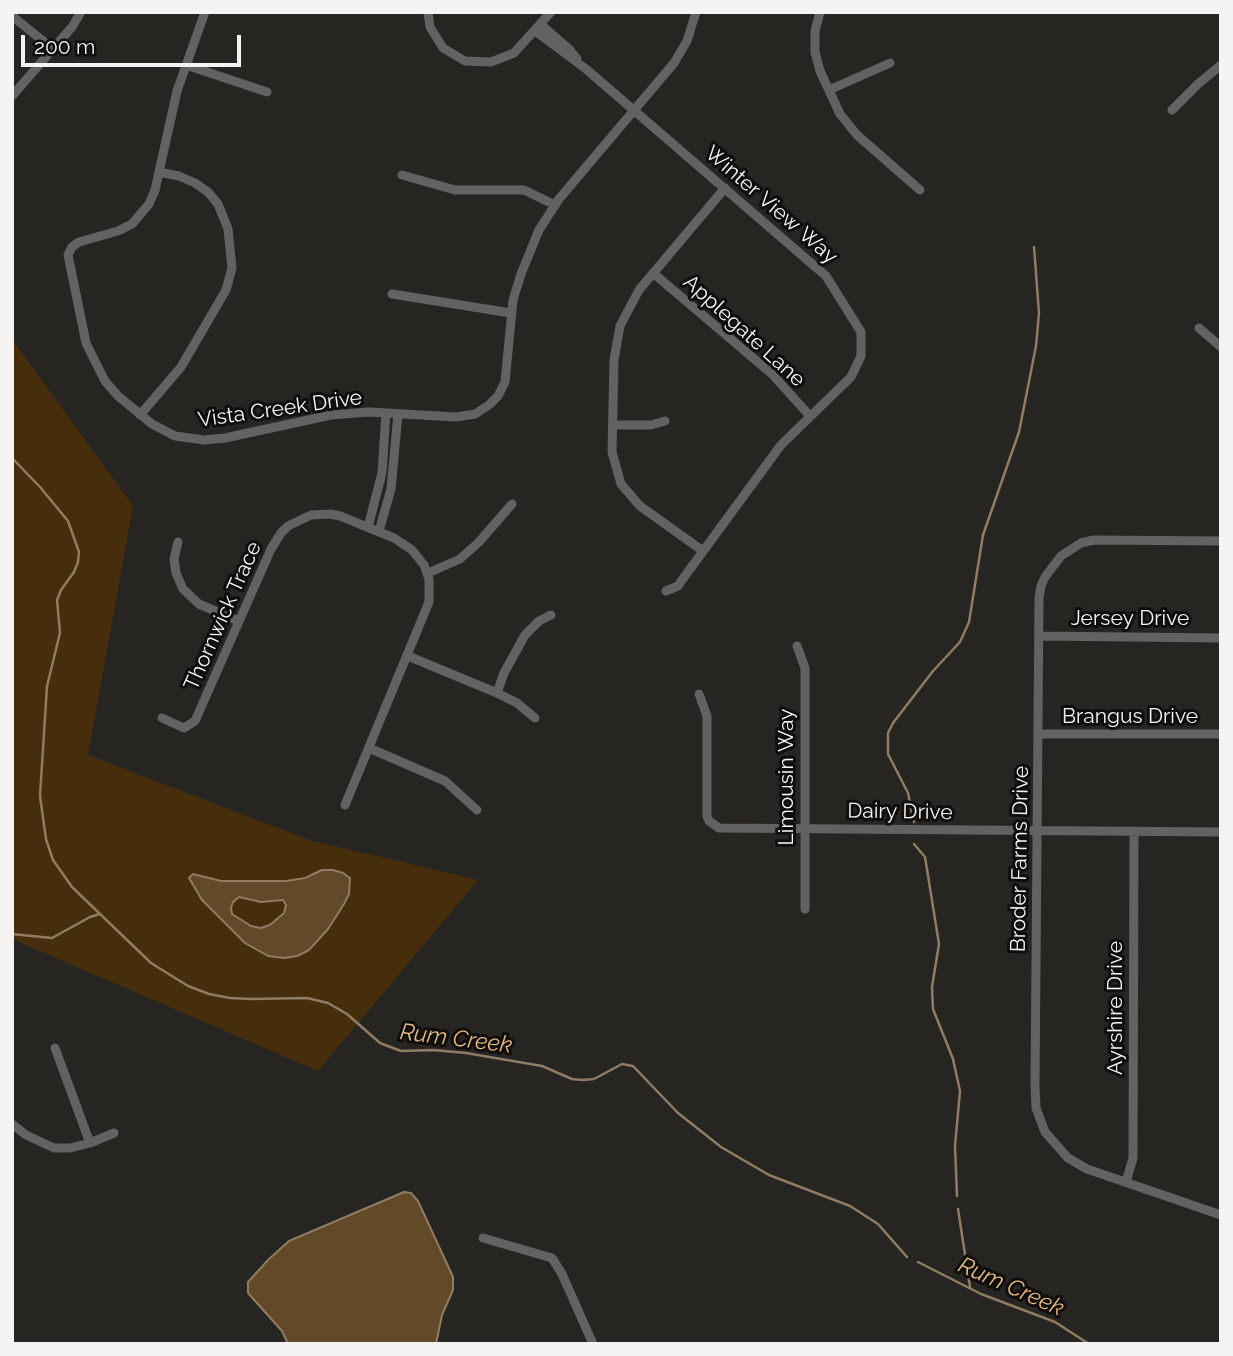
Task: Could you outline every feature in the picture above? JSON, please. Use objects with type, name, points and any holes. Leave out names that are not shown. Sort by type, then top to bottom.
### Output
[{"type":"street","points":[[12,96],[75,23],[81,12]]},
{"type":"street","points":[[140,415],[181,367],[224,295],[232,268],[228,229],[218,204],[208,192],[195,183],[159,172],[175,100],[205,12]]},
{"type":"street","points":[[428,12],[429,27],[443,48],[465,61],[491,62],[514,53],[551,12]]},
{"type":"street","name":"Vista Creek Drive","points":[[159,172],[152,200],[136,221],[124,228],[79,242],[72,247],[68,258],[90,355],[108,385],[140,415],[169,434],[204,440],[222,439],[331,415],[386,413],[465,416],[480,411],[500,392],[506,376],[511,313],[518,283],[529,254],[555,205],[680,55],[696,12]]},
{"type":"street","points":[[820,12],[814,47],[817,63],[840,114],[852,130],[920,190]]},
{"type":"street","points":[[12,16],[53,49]]},
{"type":"street","name":"Winter View Way","points":[[538,28],[570,50],[582,65],[826,276],[861,332],[862,349],[854,373],[773,455],[678,586],[666,591]]},
{"type":"street","points":[[829,90],[890,63]]},
{"type":"street","points":[[186,65],[267,92]]},
{"type":"street","points":[[1172,110],[1209,73],[1221,65]]},
{"type":"street","points":[[402,174],[455,190],[524,190],[555,205]]},
{"type":"street","points":[[703,551],[640,506],[625,491],[613,461],[614,360],[617,338],[632,301],[725,188]]},
{"type":"street","name":"Applegate Lane","points":[[653,273],[772,374],[810,416]]},
{"type":"street","points":[[392,294],[511,313]]},
{"type":"street","points":[[1199,328],[1221,347]]},
{"type":"street","points":[[368,527],[382,473],[386,413]]},
{"type":"street","points":[[379,531],[388,503],[393,473],[398,414]]},
{"type":"street","points":[[612,425],[651,425],[664,421]]},
{"type":"street","points":[[382,473],[393,473]]},
{"type":"street","points":[[345,805],[428,607],[428,573],[460,559],[479,542],[512,504]]},
{"type":"street","name":"Thornwick Trace","points":[[162,718],[184,728],[195,721],[271,549],[288,526],[311,515],[340,516],[379,531],[412,550],[428,573]]},
{"type":"street","name":"Broder Farms Drive","points":[[1221,541],[1094,540],[1071,549],[1052,566],[1041,586],[1036,1108],[1050,1140],[1068,1158],[1087,1168],[1221,1215]]},
{"type":"street","points":[[178,542],[174,559],[176,573],[183,589],[199,604],[238,621]]},
{"type":"street","points":[[497,693],[504,673],[525,635],[539,621],[551,615]]},
{"type":"street","name":"Jersey Drive","points":[[1039,636],[1221,638]]},
{"type":"street","name":"Limousin Way","points":[[797,646],[805,668],[805,909]]},
{"type":"street","points":[[408,656],[497,693],[535,718]]},
{"type":"street","name":"Dairy Drive","points":[[699,694],[707,716],[706,809],[709,821],[719,828],[1221,832]]},
{"type":"street","name":"Brangus Drive","points":[[1039,734],[1221,734]]},
{"type":"street","points":[[369,748],[445,781],[477,810]]},
{"type":"street","name":"Ayrshire Drive","points":[[1126,1182],[1133,1158],[1134,833]]},
{"type":"street","points":[[55,1048],[90,1143]]},
{"type":"street","points":[[12,1124],[26,1135],[54,1148],[69,1149],[114,1133]]},
{"type":"street","points":[[483,1238],[552,1258],[562,1274],[593,1344]]},
{"type":"shaded area","points":[[12,339],[133,506],[88,755],[309,840],[478,880],[318,1071],[12,939]]},
{"type":"shaded area","points":[[322,870],[343,873],[350,878],[349,894],[328,929],[309,950],[284,958],[268,956],[245,943],[202,900],[189,878],[193,874],[221,881],[286,881],[305,878]],"holes":[[[239,897],[261,902],[283,900],[286,905],[284,913],[270,925],[261,928],[251,926],[232,914],[233,902]]]},
{"type":"shaded area","points":[[404,1192],[411,1193],[418,1201],[453,1277],[453,1290],[442,1315],[436,1344],[288,1344],[282,1331],[248,1293],[248,1282],[289,1241]]},
{"type":"waterway","points":[[914,822],[908,793],[888,754],[888,733],[933,671],[960,642],[969,622],[983,535],[1019,432],[1036,346],[1039,313],[1034,247]]},
{"type":"waterway","name":"Rum Creek","points":[[12,458],[68,521],[79,552],[74,572],[57,600],[60,633],[47,686],[40,796],[46,839],[53,860],[72,887],[151,963],[188,986],[209,994],[252,999],[307,998],[328,1003],[347,1014],[380,1043],[401,1051],[466,1053],[542,1066],[572,1079],[583,1080],[594,1079],[622,1064],[633,1066],[678,1113],[721,1147],[769,1175],[850,1206],[878,1224],[907,1257]]},
{"type":"waterway","points":[[914,844],[925,857],[939,944],[932,987],[933,1009],[953,1059],[960,1091],[955,1146],[957,1196]]},
{"type":"waterway","points":[[12,934],[52,938],[100,914]]},
{"type":"waterway","points":[[958,1209],[970,1287]]},
{"type":"waterway","name":"Rum Creek","points":[[918,1262],[981,1294],[1055,1322],[1089,1344]]}]
